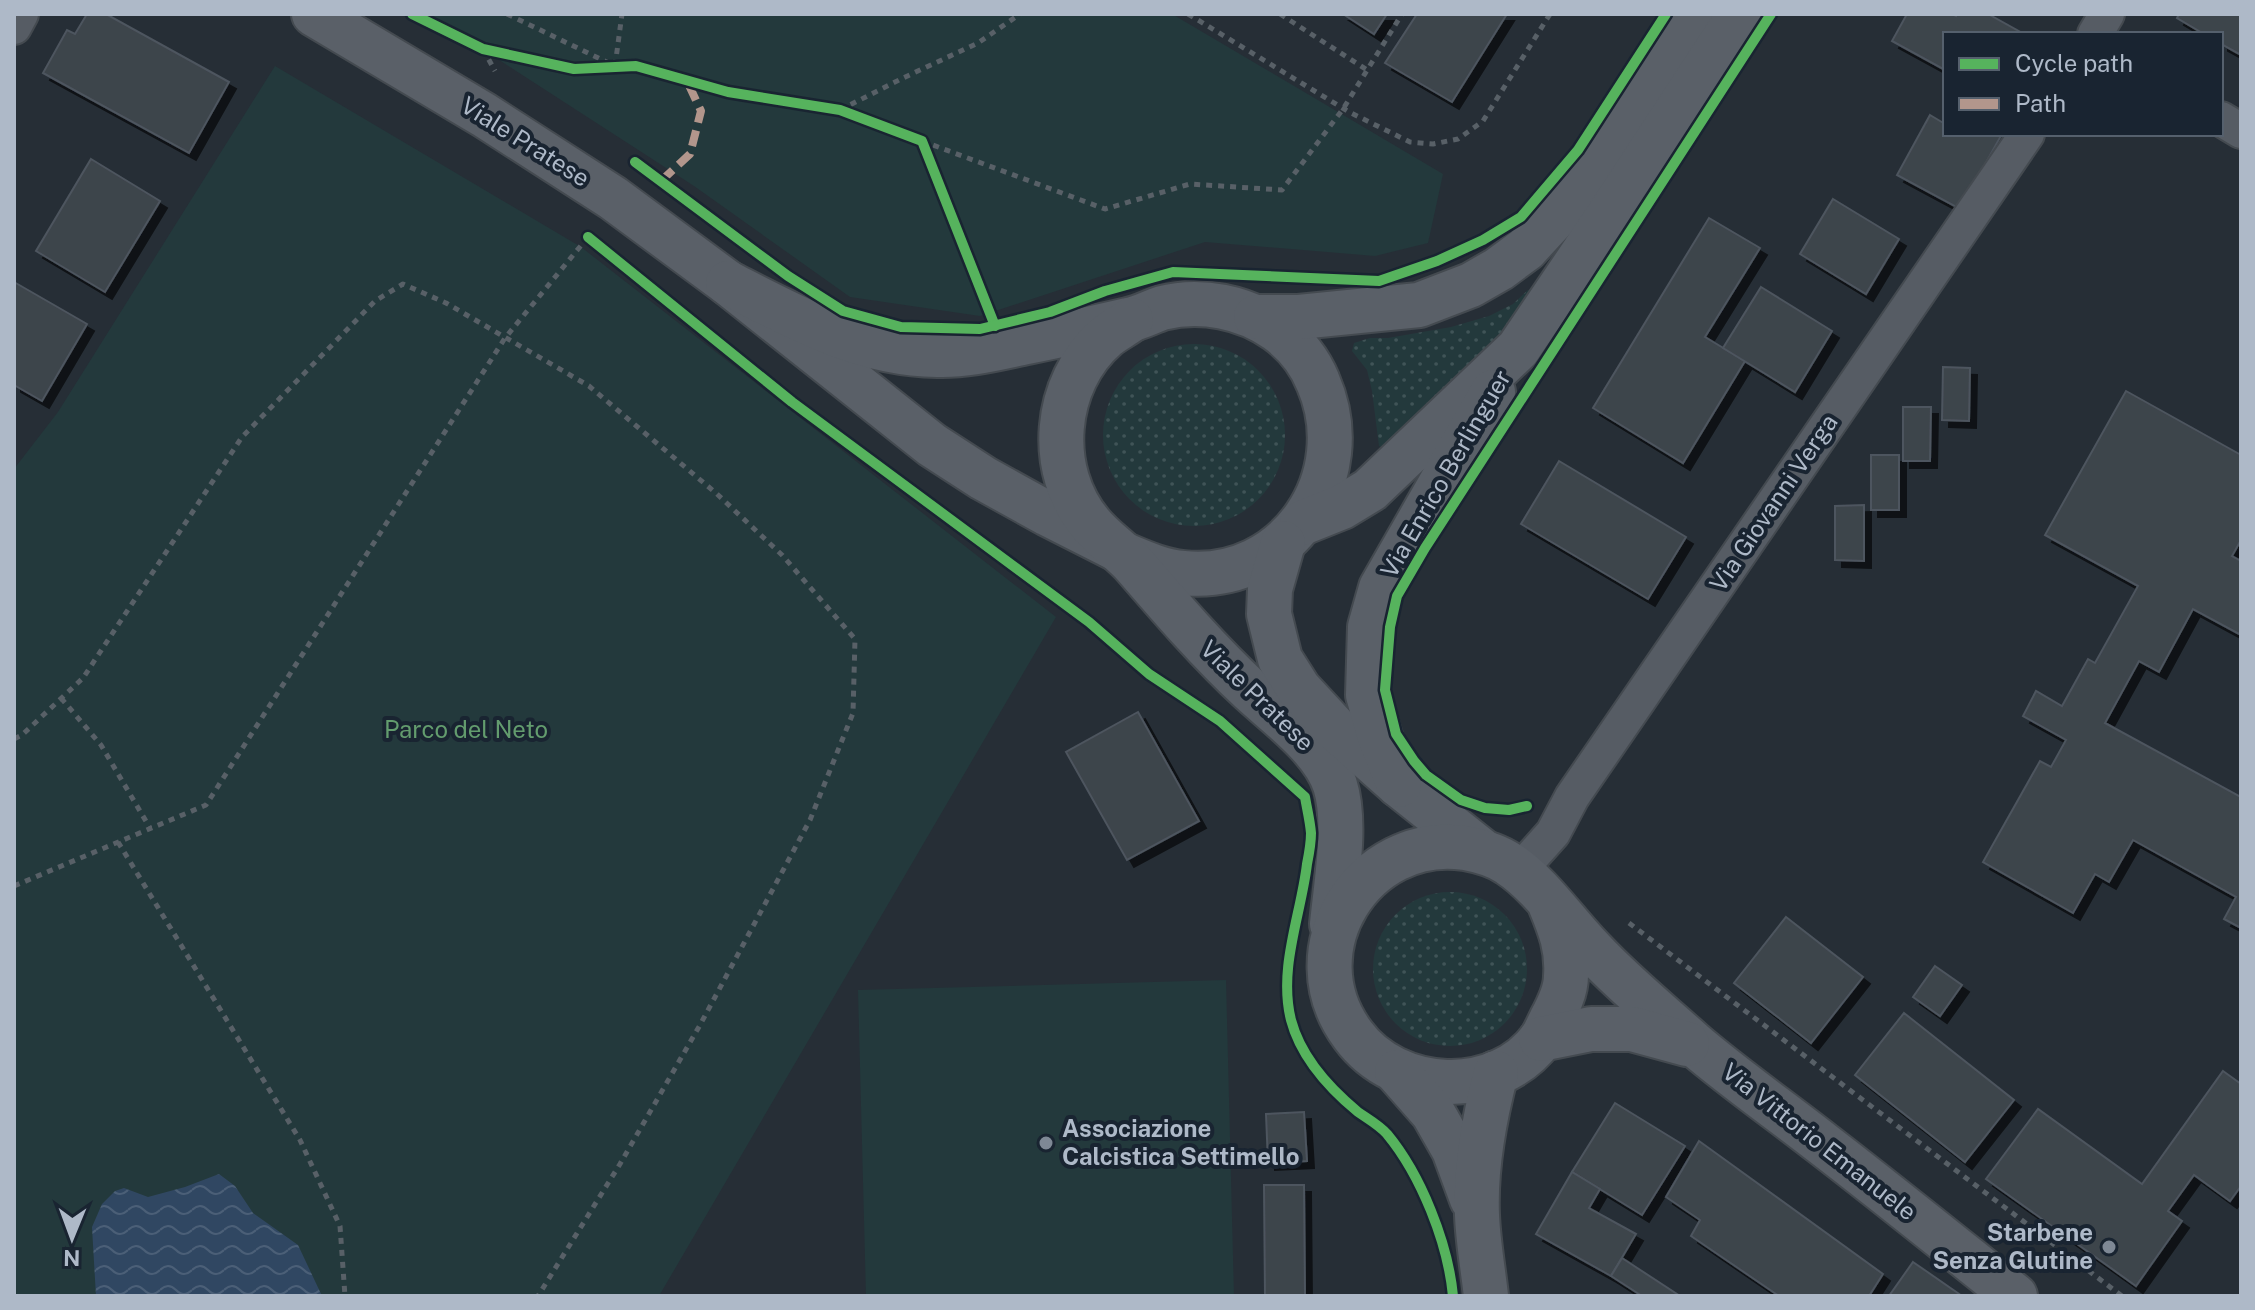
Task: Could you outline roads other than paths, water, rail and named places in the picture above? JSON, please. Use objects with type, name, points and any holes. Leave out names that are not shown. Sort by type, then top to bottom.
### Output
[{"type":"main road","name":"Viale Pratese","points":[[314,14],[484,115],[613,198],[728,283],[932,445],[996,485],[1156,568],[1182,573],[1209,573],[1236,568],[1260,558],[1292,533],[1317,500],[1327,475],[1331,423],[1325,397],[1314,372],[1279,331],[1256,317],[1226,307],[1195,303],[1163,308],[1133,319],[976,353],[937,355],[866,344],[834,335],[728,283]]},
{"type":"main road","points":[[1256,317],[1299,317],[1419,305],[1471,285],[1499,269],[1526,249],[1574,197],[1692,14]]},
{"type":"main road","name":"Via Enrico Berlinguer","points":[[1399,785],[1368,695],[1370,627],[1381,588],[1518,349],[1740,14]]},
{"type":"main road","name":"Viale Pratese","points":[[1133,319],[1105,338],[1083,364],[1068,395],[1061,428],[1062,462],[1073,495],[1090,524],[1120,551],[1184,624],[1313,747],[1334,783],[1340,823],[1329,954]]},
{"type":"main road","name":"Via Enrico Berlinguer","points":[[1292,533],[1370,490],[1518,349]]},
{"type":"main road","name":"Viale Pratese","points":[[1292,533],[1270,589],[1269,614],[1280,659],[1299,689],[1328,721],[1399,785],[1501,861]]},
{"type":"main road","name":"Via Vittorio Emanuele","points":[[1550,904],[1564,940],[1567,978],[1559,1006],[1541,1039],[1521,1059],[1496,1073],[1464,1082],[1430,1082],[1397,1072],[1373,1056],[1353,1036],[1338,1011],[1330,983],[1329,954],[1338,920],[1356,890],[1381,867],[1413,851],[1448,846],[1501,861],[1550,904],[1595,954],[1699,1047],[2015,1296]]},
{"type":"main road","name":"Via Vittorio Emanuele","points":[[1541,1039],[1591,1029],[1632,1029],[1699,1047]]},
{"type":"main road","points":[[1397,1072],[1433,1113],[1454,1150],[1477,1215]]},
{"type":"main road","points":[[1486,1296],[1477,1215],[1479,1158],[1496,1073]]},
{"type":"street","points":[[14,27],[21,14]]},
{"type":"street","points":[[2096,32],[2107,14]]},
{"type":"street","points":[[2223,120],[2241,131]]},
{"type":"street","name":"Via Giovanni Verga","points":[[1501,861],[1553,833],[1581,784],[2026,136]]},
{"type":"water","points":[[219,1174],[235,1186],[253,1213],[298,1245],[322,1296],[96,1296],[92,1227],[102,1204],[115,1191],[124,1188],[148,1197]]},
{"type":"place","name":"Associazione Calcistica Settimello","points":[[1046,1143]]},
{"type":"place","name":"Starbene Senza Glutine","points":[[2109,1247]]},
{"type":"park label","name":"Parco del Neto","points":[[466,730]]}]
